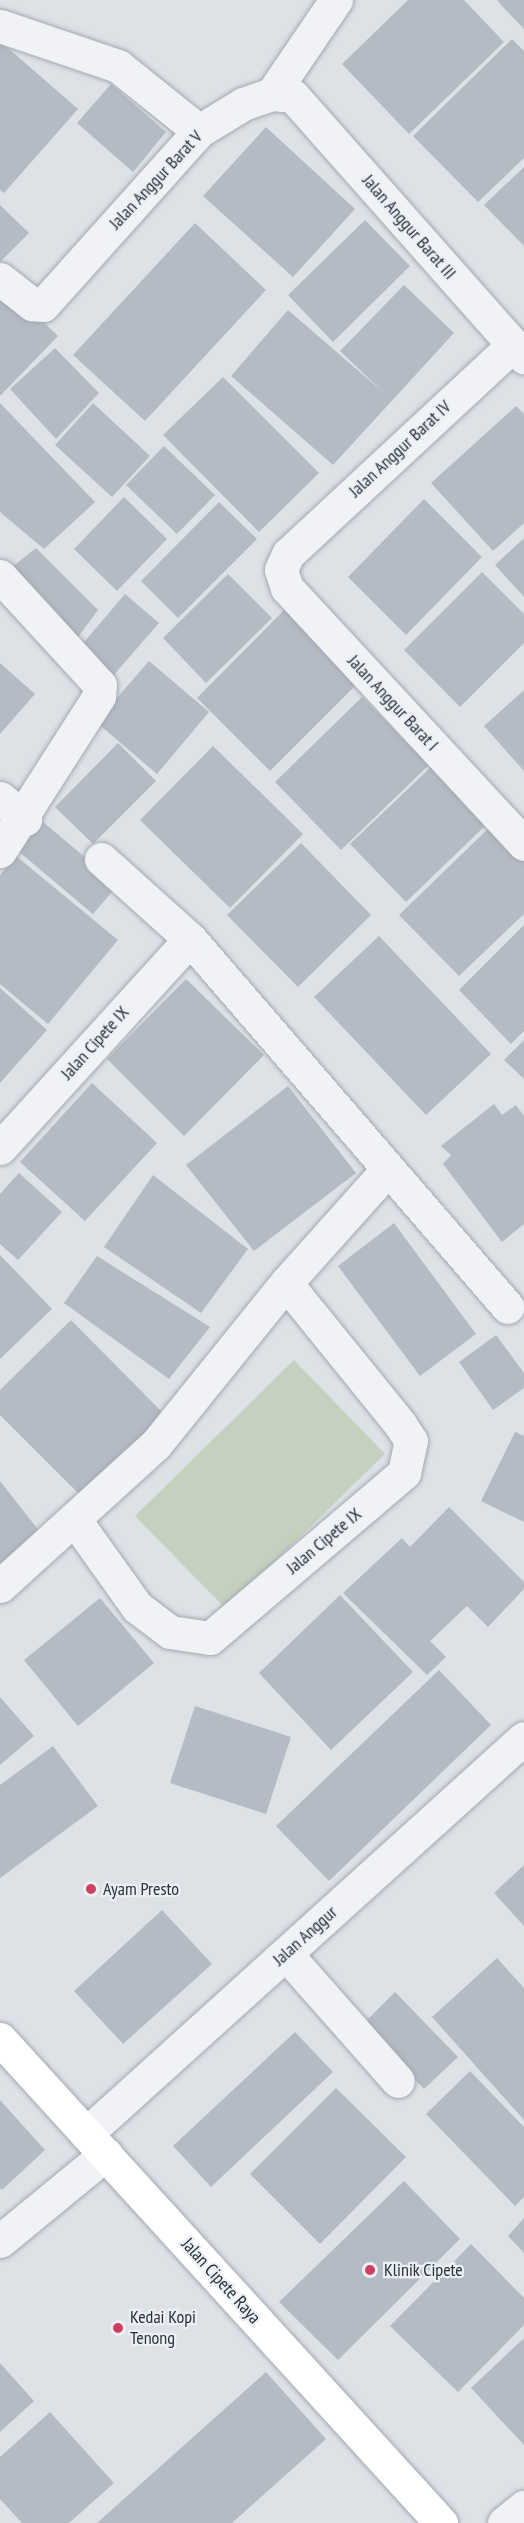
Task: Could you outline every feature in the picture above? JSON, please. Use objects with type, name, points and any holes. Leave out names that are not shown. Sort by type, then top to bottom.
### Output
[{"type":"main road","name":"Jalan Cipete Raya","points":[[0,2039],[441,2523]]},
{"type":"street","points":[[283,95],[336,0]]},
{"type":"street","points":[[0,26],[118,66],[199,131]]},
{"type":"street","name":"Jalan Anggur Barat V","points":[[0,279],[32,304],[43,305],[199,131],[243,104],[283,95]]},
{"type":"street","name":"Jalan Anggur Barat III","points":[[283,95],[518,351]]},
{"type":"street","name":"Jalan Anggur Barat IV","points":[[288,554],[518,351]]},
{"type":"street","name":"Jalan Anggur Barat I","points":[[288,554],[281,570],[287,588],[524,844]]},
{"type":"street","points":[[0,576],[100,686],[99,696],[25,819],[0,852]]},
{"type":"street","points":[[0,798],[25,819]]},
{"type":"street","points":[[101,859],[190,939],[387,1170],[508,1307]]},
{"type":"street","name":"Jalan Cipete IX","points":[[0,1148],[190,939]]},
{"type":"street","points":[[0,1586],[75,1521],[156,1444],[286,1283],[387,1170]]},
{"type":"street","name":"Jalan Cipete IX","points":[[75,1521],[137,1607],[170,1632],[210,1638],[404,1473],[411,1441],[400,1424],[286,1283]]},
{"type":"street","name":"Jalan Anggur","points":[[0,2241],[286,1954],[524,1738]]},
{"type":"street","points":[[286,1954],[398,2081]]},
{"type":"street","points":[[504,2523],[524,2507]]},
{"type":"green space","points":[[294,1360],[385,1454],[226,1609],[135,1516]]},
{"type":"building","points":[[408,0],[464,0],[504,42],[409,134],[342,64]]},
{"type":"building","points":[[497,0],[524,0],[524,29],[502,6]]},
{"type":"building","points":[[512,39],[524,51],[524,158],[478,202],[413,136]]},
{"type":"building","points":[[0,41],[78,109],[4,193],[0,190]]},
{"type":"building","points":[[111,84],[166,132],[133,172],[77,123]]},
{"type":"building","points":[[266,127],[355,209],[293,277],[203,196]]},
{"type":"building","points":[[524,167],[524,246],[484,205]]},
{"type":"building","points":[[0,205],[29,233],[0,262]]},
{"type":"building","points":[[365,220],[410,266],[333,342],[288,295]]},
{"type":"building","points":[[195,223],[266,290],[145,421],[73,355]]},
{"type":"building","points":[[2,282],[58,336],[0,396],[0,285]]},
{"type":"building","points":[[404,285],[454,333],[333,465],[231,376],[288,310],[383,392],[340,351]]},
{"type":"building","points":[[55,348],[99,393],[56,439],[10,389]]},
{"type":"building","points":[[223,377],[319,473],[259,532],[163,435]]},
{"type":"building","points":[[0,403],[95,502],[44,549],[0,512]]},
{"type":"building","points":[[93,403],[150,456],[112,497],[55,445]]},
{"type":"building","points":[[516,406],[524,414],[524,523],[493,551],[431,483]]},
{"type":"building","points":[[164,446],[215,495],[177,534],[126,485]]},
{"type":"building","points":[[124,497],[167,539],[117,591],[74,549]]},
{"type":"building","points":[[424,499],[482,557],[406,635],[348,577]]},
{"type":"building","points":[[219,502],[257,539],[178,618],[141,581]]},
{"type":"building","points":[[524,538],[524,597],[495,565]]},
{"type":"building","points":[[36,548],[98,610],[75,641],[7,571]]},
{"type":"building","points":[[482,572],[524,614],[524,643],[460,707],[404,650]]},
{"type":"building","points":[[228,574],[272,618],[206,683],[163,638]]},
{"type":"building","points":[[125,594],[159,623],[112,677],[79,648]]},
{"type":"building","points":[[293,601],[366,675],[270,771],[197,698]]},
{"type":"building","points":[[149,661],[209,712],[157,774],[96,722]]},
{"type":"building","points":[[0,663],[35,694],[0,734]]},
{"type":"building","points":[[524,690],[524,771],[484,726]]},
{"type":"building","points":[[362,697],[429,765],[341,850],[275,782]]},
{"type":"building","points":[[118,743],[156,781],[93,844],[55,807]]},
{"type":"building","points":[[213,746],[303,834],[230,908],[140,820]]},
{"type":"building","points":[[433,765],[488,823],[406,902],[350,844]]},
{"type":"building","points":[[43,822],[118,885],[93,914],[18,851]]},
{"type":"building","points":[[495,822],[524,852],[524,914],[459,976],[399,915]]},
{"type":"building","points":[[301,843],[371,915],[298,987],[227,915]]},
{"type":"building","points":[[16,856],[118,940],[48,1024],[0,984],[0,875]]},
{"type":"building","points":[[524,925],[524,1031],[511,1044],[459,990]]},
{"type":"building","points":[[379,936],[491,1054],[426,1115],[314,997]]},
{"type":"building","points":[[186,979],[264,1055],[184,1136],[107,1059]]},
{"type":"building","points":[[0,988],[47,1030],[0,1083]]},
{"type":"building","points":[[524,1040],[524,1079],[504,1060]]},
{"type":"building","points":[[92,1083],[157,1143],[85,1221],[20,1162]]},
{"type":"building","points":[[288,1086],[356,1173],[254,1251],[186,1165]]},
{"type":"building","points":[[494,1104],[502,1115],[516,1105],[524,1116],[524,1224],[502,1242],[443,1164],[451,1155],[441,1146]]},
{"type":"building","points":[[19,1173],[62,1212],[18,1260],[0,1244],[0,1194]]},
{"type":"building","points":[[153,1175],[248,1249],[201,1313],[104,1247]]},
{"type":"building","points":[[394,1223],[476,1334],[420,1376],[338,1266]]},
{"type":"building","points":[[0,1255],[52,1309],[0,1359]]},
{"type":"building","points":[[97,1256],[210,1327],[169,1379],[64,1303]]},
{"type":"building","points":[[71,1320],[164,1414],[81,1496],[0,1415],[0,1390]]},
{"type":"building","points":[[496,1335],[524,1373],[524,1388],[493,1410],[459,1362]]},
{"type":"building","points":[[515,1432],[524,1436],[524,1522],[481,1501]]},
{"type":"building","points":[[0,1481],[40,1532],[0,1563]]},
{"type":"building","points":[[449,1507],[524,1582],[524,1589],[488,1627],[467,1606],[430,1641],[446,1657],[427,1675],[343,1593],[402,1538],[410,1547]]},
{"type":"building","points":[[340,1595],[413,1672],[331,1750],[259,1673]]},
{"type":"building","points":[[100,1598],[154,1663],[78,1726],[24,1660]]},
{"type":"building","points":[[439,1670],[491,1725],[329,1881],[276,1826]]},
{"type":"building","points":[[0,1697],[34,1736],[0,1765]]},
{"type":"building","points":[[195,1706],[291,1737],[266,1814],[170,1783]]},
{"type":"building","points":[[53,1746],[98,1806],[0,1878],[0,1785]]},
{"type":"building","points":[[524,1865],[524,1926],[494,1893]]},
{"type":"building","points":[[162,1910],[212,1964],[123,2044],[74,1991]]},
{"type":"building","points":[[497,1958],[524,1988],[524,2120],[432,2017]]},
{"type":"building","points":[[395,1992],[458,2057],[424,2089],[362,2025]]},
{"type":"building","points":[[295,2032],[333,2072],[211,2187],[173,2146]]},
{"type":"building","points":[[470,2071],[524,2127],[524,2197],[515,2206],[426,2114]]},
{"type":"building","points":[[336,2088],[406,2157],[320,2244],[250,2174]]},
{"type":"building","points":[[0,2100],[45,2150],[2,2190],[0,2188]]},
{"type":"building","name":"Klinik Cipete","points":[[404,2181],[460,2239],[338,2360],[279,2302]]},
{"type":"building","points":[[524,2218],[524,2253],[508,2236]]},
{"type":"building","points":[[471,2244],[524,2298],[524,2325],[458,2392],[390,2326]]},
{"type":"building","points":[[524,2338],[524,2445],[471,2388]]},
{"type":"building","points":[[0,2363],[34,2401],[0,2432]]},
{"type":"building","points":[[266,2372],[326,2439],[232,2523],[97,2523]]},
{"type":"building","points":[[50,2412],[114,2483],[69,2523],[22,2523],[0,2499],[0,2457]]},
{"type":"place","name":"Ayam Presto","points":[[91,1889]]},
{"type":"place","name":"Klinik Cipete","points":[[370,2270]]},
{"type":"place","name":"Kedai Kopi Tenong","points":[[118,2328]]}]
